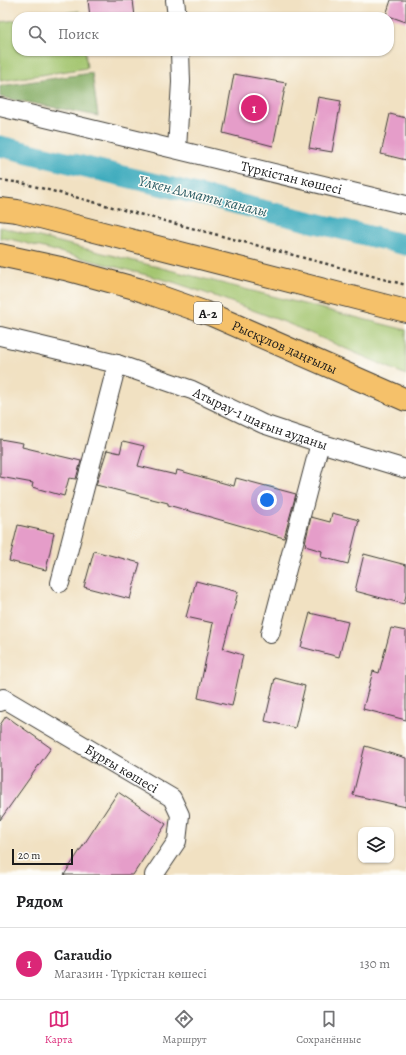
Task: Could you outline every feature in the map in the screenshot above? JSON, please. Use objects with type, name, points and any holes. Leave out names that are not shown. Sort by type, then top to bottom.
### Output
[{"type":"main road","points":[[0,209],[17,211],[406,311]]},
{"type":"main road","name":"Рысқұлов даңғылы","points":[[0,255],[65,269],[138,289],[212,315],[406,400]]},
{"type":"street","points":[[175,0],[176,12]]},
{"type":"street","points":[[178,149],[181,82],[180,56]]},
{"type":"street","name":"Түркістан көшесі","points":[[0,107],[178,149],[406,206]]},
{"type":"street","name":"Атырау-1 шағын ауданы","points":[[0,336],[117,364],[192,390],[263,424],[406,469]]},
{"type":"street","points":[[60,583],[117,364]]},
{"type":"street","points":[[270,634],[320,443]]},
{"type":"street","name":"Бұрғы көшесі","points":[[0,702],[3,698],[172,798],[180,815],[177,840],[154,875]]},
{"type":"path","points":[[0,180],[22,183],[406,284]]},
{"type":"green space","points":[[12,21],[12,56],[86,56],[87,68],[0,81],[0,22]]},
{"type":"green space","points":[[92,73],[98,116],[0,97],[0,86]]},
{"type":"green space","points":[[0,227],[406,330],[406,375],[287,323],[173,282],[10,239],[0,238]]},
{"type":"building","points":[[88,0],[133,0],[134,12],[89,12]]},
{"type":"building","points":[[391,0],[406,0],[406,22],[394,18],[394,12],[387,12]]},
{"type":"building","points":[[234,74],[286,83],[273,146],[223,133]]},
{"type":"building","points":[[318,97],[341,101],[332,152],[309,148]]},
{"type":"building","points":[[390,114],[406,118],[406,160],[381,154]]},
{"type":"building","points":[[0,439],[23,443],[22,447],[81,461],[76,479],[69,478],[64,496],[32,487],[33,483],[0,477]]},
{"type":"building","points":[[123,441],[144,446],[138,466],[176,475],[177,470],[234,486],[236,478],[296,494],[284,538],[168,505],[168,503],[96,485],[107,450],[120,453]]},
{"type":"building","points":[[332,513],[359,520],[348,564],[321,557],[322,551],[305,546],[311,517],[330,522]]},
{"type":"building","points":[[18,525],[54,533],[46,570],[9,561]]},
{"type":"building","points":[[94,551],[140,563],[130,599],[84,587]]},
{"type":"building","points":[[364,554],[406,565],[406,595],[404,604],[355,591]]},
{"type":"building","points":[[196,581],[238,592],[223,649],[243,655],[232,706],[198,698],[213,623],[186,617]]},
{"type":"building","points":[[310,613],[348,622],[339,657],[301,647]]},
{"type":"building","points":[[391,628],[406,631],[406,720],[363,709],[373,671],[379,673]]},
{"type":"building","points":[[275,678],[305,686],[295,728],[265,721]]},
{"type":"building","points":[[6,716],[51,748],[0,820],[0,725]]},
{"type":"building","points":[[365,746],[406,758],[406,807],[353,795]]},
{"type":"building","points":[[118,792],[166,824],[133,875],[64,875]]},
{"type":"waterway","name":"Үлкен Алматы каналы","points":[[0,146],[406,245]]},
{"type":"place","name":"Caraudio","points":[[254,108]]}]
